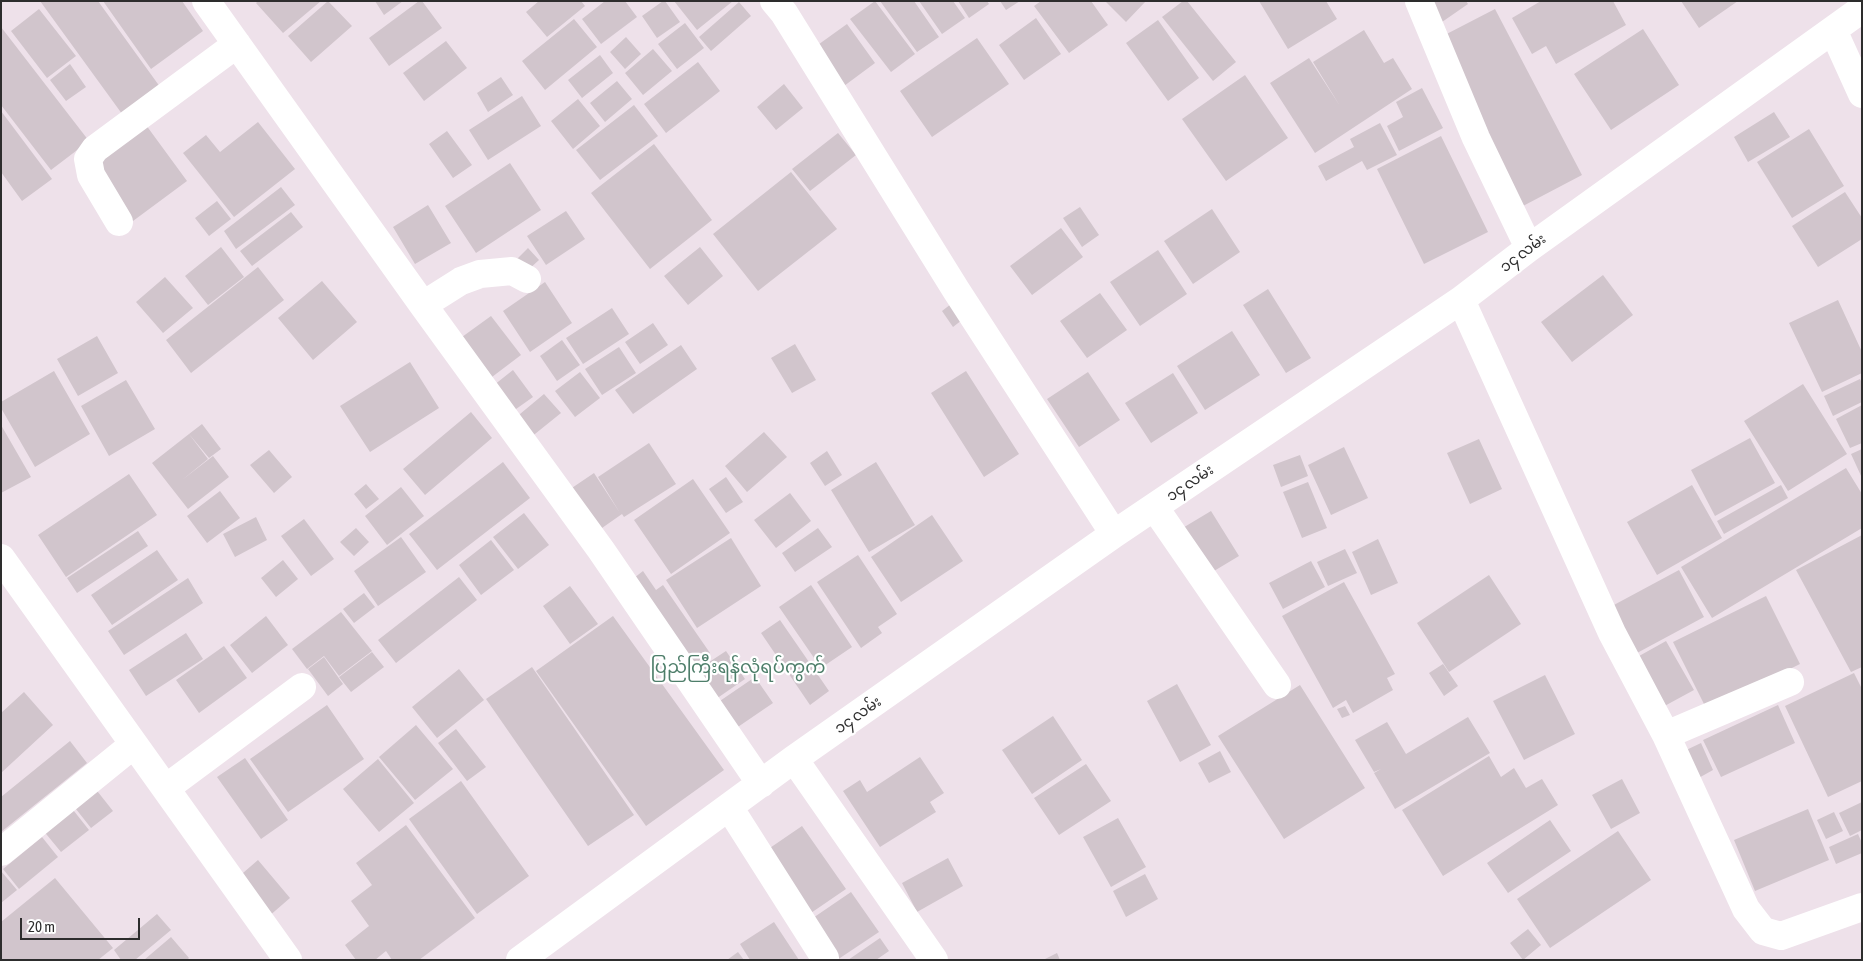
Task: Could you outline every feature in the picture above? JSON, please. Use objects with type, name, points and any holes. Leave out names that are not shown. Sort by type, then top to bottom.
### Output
[{"type":"street","points":[[206,1],[601,550],[761,784]]},
{"type":"street","points":[[774,1],[784,13],[956,290],[1114,534]]},
{"type":"street","points":[[1419,1],[1476,138],[1529,248]]},
{"type":"street","points":[[1845,15],[1862,94]]},
{"type":"street","name":"၁၄ လမ်း","points":[[520,960],[794,759],[1114,534],[1461,300],[1845,15]]},
{"type":"street","points":[[119,222],[91,175],[88,159],[94,149],[237,44]]},
{"type":"street","points":[[423,305],[461,281],[480,274],[512,271],[528,279]]},
{"type":"street","points":[[1461,300],[1612,633],[1666,735],[1746,909],[1762,931],[1781,936],[1862,906]]},
{"type":"street","points":[[1155,508],[1277,685]]},
{"type":"street","points":[[1,558],[288,960]]},
{"type":"street","points":[[1666,735],[1790,682]]},
{"type":"street","points":[[166,788],[302,687]]},
{"type":"street","points":[[1,852],[133,745]]},
{"type":"street","points":[[794,759],[934,960]]},
{"type":"street","points":[[729,806],[825,958]]},
{"type":"building","points":[[40,1],[98,1],[163,91],[125,118]]},
{"type":"building","points":[[103,1],[182,1],[203,31],[151,69]]},
{"type":"building","points":[[258,1],[321,1],[283,33],[256,3]]},
{"type":"building","points":[[328,1],[352,26],[311,62],[288,36]]},
{"type":"building","points":[[375,1],[403,1],[384,15]]},
{"type":"building","points":[[419,1],[422,1],[442,28],[389,66],[369,38]]},
{"type":"building","points":[[539,1],[581,1],[585,6],[547,37],[526,12]]},
{"type":"building","points":[[605,1],[625,1],[637,17],[601,44],[582,19]]},
{"type":"building","points":[[665,1],[680,22],[657,38],[642,16]]},
{"type":"building","points":[[674,1],[733,1],[697,30]]},
{"type":"building","points":[[875,1],[915,54],[891,72],[850,19]]},
{"type":"building","points":[[880,1],[914,1],[939,37],[917,52]]},
{"type":"building","points":[[919,1],[953,1],[965,18],[942,34]]},
{"type":"building","points":[[958,1],[987,1],[989,4],[969,18]]},
{"type":"building","points":[[1000,1],[1020,1],[1006,10]]},
{"type":"building","points":[[1041,1],[1091,1],[1108,25],[1069,53],[1034,6]]},
{"type":"building","points":[[1105,1],[1146,1],[1126,22]]},
{"type":"building","points":[[1183,1],[1187,1],[1236,62],[1213,81],[1162,17]]},
{"type":"building","points":[[1259,1],[1326,1],[1337,19],[1288,49]]},
{"type":"building","points":[[1434,1],[1466,1],[1468,4],[1442,22],[1430,4]]},
{"type":"building","points":[[1541,1],[1613,1],[1626,25],[1556,64],[1546,46],[1532,54],[1512,18]]},
{"type":"building","points":[[1681,1],[1738,1],[1699,28]]},
{"type":"building","points":[[739,2],[751,16],[711,51],[699,37]]},
{"type":"building","points":[[39,9],[76,56],[47,78],[11,31]]},
{"type":"building","points":[[1495,9],[1582,175],[1523,206],[1435,40]]},
{"type":"building","points":[[1036,18],[1061,54],[1024,80],[999,45]]},
{"type":"building","points":[[574,19],[597,47],[545,90],[522,61]]},
{"type":"building","points":[[1158,20],[1199,78],[1168,101],[1126,43]]},
{"type":"building","points":[[685,23],[704,48],[677,69],[658,44]]},
{"type":"building","points":[[847,24],[875,63],[844,86],[815,47]]},
{"type":"building","points":[[1,27],[89,141],[51,170],[1,105]]},
{"type":"building","points":[[1643,29],[1679,85],[1611,130],[1574,74]]},
{"type":"building","points":[[1364,30],[1384,63],[1393,58],[1412,89],[1315,153],[1270,83],[1309,58],[1340,106],[1313,62]]},
{"type":"building","points":[[626,37],[641,54],[625,69],[610,52]]},
{"type":"building","points":[[977,38],[1009,84],[932,137],[900,91]]},
{"type":"building","points":[[446,41],[467,68],[424,101],[403,73]]},
{"type":"building","points":[[653,49],[672,71],[643,95],[625,73]]},
{"type":"building","points":[[600,55],[613,73],[582,98],[568,80]]},
{"type":"building","points":[[698,62],[720,91],[666,133],[644,104]]},
{"type":"building","points":[[70,64],[86,87],[66,101],[50,80]]},
{"type":"building","points":[[1245,75],[1288,138],[1226,181],[1182,119]]},
{"type":"building","points":[[501,77],[513,95],[488,112],[477,93]]},
{"type":"building","points":[[617,81],[632,99],[605,122],[590,103]]},
{"type":"building","points":[[784,84],[803,108],[776,130],[757,107]]},
{"type":"building","points":[[1422,88],[1443,128],[1399,151],[1387,126],[1403,117],[1396,102]]},
{"type":"building","points":[[522,96],[541,126],[488,160],[469,130]]},
{"type":"building","points":[[578,99],[600,126],[573,149],[551,121]]},
{"type":"building","points":[[634,105],[658,136],[600,180],[576,150]]},
{"type":"building","points":[[1,111],[52,179],[22,201],[1,172]]},
{"type":"building","points":[[1774,112],[1790,137],[1748,162],[1734,137]]},
{"type":"building","points":[[258,122],[295,169],[234,217],[183,153],[206,135],[220,152]]},
{"type":"building","points":[[1380,123],[1397,155],[1367,170],[1362,161],[1326,181],[1318,166],[1354,147],[1350,139]]},
{"type":"building","points":[[146,125],[187,181],[133,221],[92,165]]},
{"type":"building","points":[[1809,129],[1844,186],[1792,218],[1757,162]]},
{"type":"building","points":[[447,131],[472,165],[453,178],[429,144]]},
{"type":"building","points":[[838,133],[856,155],[810,191],[792,169]]},
{"type":"building","points":[[1441,136],[1488,232],[1424,264],[1377,169]]},
{"type":"building","points":[[654,144],[712,220],[650,269],[591,193]]},
{"type":"building","points":[[510,163],[541,210],[476,253],[445,206]]},
{"type":"building","points":[[791,172],[837,229],[758,291],[713,234]]},
{"type":"building","points":[[281,187],[295,205],[236,249],[224,231]]},
{"type":"building","points":[[1845,192],[1862,218],[1862,239],[1818,267],[1792,226]]},
{"type":"building","points":[[217,201],[231,219],[209,236],[195,218]]},
{"type":"building","points":[[428,205],[451,243],[415,264],[393,227]]},
{"type":"building","points":[[1080,207],[1099,235],[1082,247],[1063,218]]},
{"type":"building","points":[[1212,209],[1240,252],[1193,284],[1164,241]]},
{"type":"building","points":[[566,211],[585,239],[546,265],[527,236]]},
{"type":"building","points":[[291,212],[303,227],[252,266],[240,251]]},
{"type":"building","points":[[1061,228],[1083,257],[1032,295],[1010,266]]},
{"type":"building","points":[[221,247],[244,277],[208,305],[185,276]]},
{"type":"building","points":[[700,247],[723,276],[688,305],[664,276]]},
{"type":"building","points":[[528,248],[539,260],[527,271],[517,259]]},
{"type":"building","points":[[1158,250],[1187,294],[1140,326],[1110,282]]},
{"type":"building","points":[[258,267],[284,300],[191,373],[166,340]]},
{"type":"building","points":[[1603,275],[1633,315],[1572,362],[1541,322]]},
{"type":"building","points":[[165,277],[193,308],[163,333],[136,302]]},
{"type":"building","points":[[322,281],[357,322],[313,360],[278,318]]},
{"type":"building","points":[[545,282],[572,323],[530,352],[503,311]]},
{"type":"building","points":[[1268,289],[1311,358],[1286,373],[1243,305]]},
{"type":"building","points":[[1100,293],[1127,330],[1087,358],[1060,321]]},
{"type":"building","points":[[1838,300],[1862,352],[1862,373],[1822,392],[1789,323]]},
{"type":"building","points":[[951,304],[962,320],[953,327],[942,311]]},
{"type":"building","points":[[612,308],[629,334],[583,364],[566,338]]},
{"type":"building","points":[[491,316],[521,355],[492,377],[462,337]]},
{"type":"building","points":[[653,323],[668,345],[640,364],[625,342]]},
{"type":"building","points":[[1232,331],[1260,375],[1205,410],[1177,366]]},
{"type":"building","points":[[97,336],[118,373],[78,396],[57,359]]},
{"type":"building","points":[[562,340],[580,365],[557,381],[540,356]]},
{"type":"building","points":[[795,344],[816,380],[792,393],[771,358]]},
{"type":"building","points":[[681,345],[697,369],[633,414],[615,390]]},
{"type":"building","points":[[619,347],[636,373],[602,395],[585,369]]},
{"type":"building","points":[[410,362],[439,408],[370,452],[340,406]]},
{"type":"building","points":[[513,370],[533,397],[509,414],[489,389]]},
{"type":"building","points":[[54,371],[90,434],[35,467],[1,408],[1,402]]},
{"type":"building","points":[[966,371],[1019,454],[984,477],[931,393]]},
{"type":"building","points":[[580,372],[600,398],[575,417],[555,391]]},
{"type":"building","points":[[1088,372],[1120,420],[1079,447],[1047,399]]},
{"type":"building","points":[[1173,373],[1198,413],[1151,443],[1125,403]]},
{"type":"building","points":[[1860,379],[1862,383],[1862,402],[1833,416],[1824,396]]},
{"type":"building","points":[[126,380],[155,429],[109,456],[81,406]]},
{"type":"building","points":[[1803,384],[1847,454],[1788,491],[1744,421]]},
{"type":"building","points":[[544,394],[561,413],[530,438],[514,419]]},
{"type":"building","points":[[1862,405],[1862,443],[1850,448],[1836,419]]},
{"type":"building","points":[[471,412],[492,438],[425,495],[403,469]]},
{"type":"building","points":[[202,424],[221,449],[209,458],[189,434]]},
{"type":"building","points":[[1,425],[31,477],[1,493]]},
{"type":"building","points":[[764,432],[787,457],[747,492],[725,466]]},
{"type":"building","points":[[189,434],[208,459],[182,480],[213,456],[229,477],[188,509],[152,463]]},
{"type":"building","points":[[1750,438],[1775,483],[1715,516],[1691,470]]},
{"type":"building","points":[[1479,439],[1502,489],[1470,504],[1447,453]]},
{"type":"building","points":[[649,443],[676,484],[624,517],[622,514],[592,535],[563,494],[594,473],[620,513],[598,477]]},
{"type":"building","points":[[1344,447],[1368,498],[1331,515],[1308,465]]},
{"type":"building","points":[[1862,449],[1862,478],[1851,454]]},
{"type":"building","points":[[269,450],[292,477],[274,493],[250,465]]},
{"type":"building","points":[[827,451],[842,475],[825,486],[810,463]]},
{"type":"building","points":[[1300,455],[1308,476],[1281,487],[1273,465]]},
{"type":"building","points":[[503,462],[530,498],[437,570],[409,534]]},
{"type":"building","points":[[876,462],[915,525],[869,552],[831,490]]},
{"type":"building","points":[[1846,468],[1862,494],[1862,528],[1712,618],[1681,567]]},
{"type":"building","points":[[129,474],[157,515],[66,577],[38,535]]},
{"type":"building","points":[[726,477],[743,502],[726,513],[709,489]]},
{"type":"building","points":[[693,479],[730,533],[671,574],[634,520]]},
{"type":"building","points":[[1308,482],[1327,528],[1302,538],[1283,492]]},
{"type":"building","points":[[366,484],[379,499],[366,509],[354,494]]},
{"type":"building","points":[[1692,485],[1722,538],[1657,575],[1627,522]]},
{"type":"building","points":[[1781,485],[1788,498],[1724,534],[1717,521]]},
{"type":"building","points":[[401,487],[424,516],[387,545],[365,516]]},
{"type":"building","points":[[220,491],[240,518],[207,543],[187,516]]},
{"type":"building","points":[[790,493],[811,521],[776,548],[754,520]]},
{"type":"building","points":[[1211,511],[1239,556],[1209,574],[1181,529]]},
{"type":"building","points":[[524,513],[549,545],[518,569],[493,537]]},
{"type":"building","points":[[932,515],[963,561],[901,602],[871,557]]},
{"type":"building","points":[[256,517],[267,540],[235,557],[223,534]]},
{"type":"building","points":[[304,519],[334,559],[311,576],[281,536]]},
{"type":"building","points":[[356,528],[369,542],[354,556],[340,542]]},
{"type":"building","points":[[818,528],[832,547],[795,572],[782,553]]},
{"type":"building","points":[[138,531],[148,546],[77,593],[67,578]]},
{"type":"building","points":[[1862,535],[1862,667],[1851,672],[1796,570]]},
{"type":"building","points":[[401,537],[426,572],[378,606],[354,571]]},
{"type":"building","points":[[731,538],[761,586],[697,628],[666,580]]},
{"type":"building","points":[[1378,539],[1398,583],[1371,595],[1352,552]]},
{"type":"building","points":[[491,540],[514,570],[481,595],[459,565]]},
{"type":"building","points":[[1345,549],[1357,573],[1328,586],[1317,562]]},
{"type":"building","points":[[157,550],[178,580],[112,625],[91,595]]},
{"type":"building","points":[[858,555],[897,614],[878,627],[882,633],[861,648],[817,582]]},
{"type":"building","points":[[283,560],[298,579],[276,597],[261,578]]},
{"type":"building","points":[[1311,561],[1325,587],[1283,609],[1269,583]]},
{"type":"building","points":[[1679,570],[1704,617],[1637,653],[1612,606]]},
{"type":"building","points":[[643,571],[656,590],[663,585],[710,653],[694,664],[634,578]]},
{"type":"building","points":[[1489,575],[1521,624],[1449,672],[1417,623]]},
{"type":"building","points":[[459,577],[477,600],[396,663],[378,640]]},
{"type":"building","points":[[188,578],[203,603],[124,655],[108,631]]},
{"type":"building","points":[[1344,582],[1395,674],[1387,678],[1393,690],[1353,713],[1346,700],[1333,708],[1282,616]]},
{"type":"building","points":[[811,585],[852,647],[821,668],[779,607]]},
{"type":"building","points":[[570,586],[598,624],[570,644],[543,606]]},
{"type":"building","points":[[364,593],[375,607],[354,623],[343,609]]},
{"type":"building","points":[[1766,596],[1800,664],[1707,710],[1673,642]]},
{"type":"building","points":[[341,612],[372,651],[339,676],[324,656],[307,669],[292,649]]},
{"type":"building","points":[[266,616],[288,645],[252,673],[230,645]]},
{"type":"building","points":[[613,616],[724,770],[646,826],[536,671]]},
{"type":"building","points":[[780,620],[829,691],[810,705],[761,633]]},
{"type":"building","points":[[186,633],[203,659],[146,696],[129,670]]},
{"type":"building","points":[[1666,641],[1694,690],[1659,709],[1632,660]]},
{"type":"building","points":[[224,646],[247,678],[199,713],[176,680]]},
{"type":"building","points":[[726,651],[745,679],[716,699],[697,670]]},
{"type":"building","points":[[372,652],[384,667],[351,692],[339,677]]},
{"type":"building","points":[[324,657],[343,684],[328,696],[308,669]]},
{"type":"building","points":[[1443,664],[1458,686],[1444,696],[1429,673]]},
{"type":"building","points":[[532,667],[634,815],[588,846],[486,699]]},
{"type":"building","points":[[459,669],[484,700],[437,738],[412,707]]},
{"type":"building","points":[[1854,673],[1862,689],[1862,781],[1828,797],[1785,706]]},
{"type":"building","points":[[1545,675],[1575,734],[1524,760],[1493,701]]},
{"type":"building","points":[[755,677],[773,703],[732,731],[714,705]]},
{"type":"building","points":[[1177,684],[1211,745],[1180,762],[1147,701]]},
{"type":"building","points":[[1300,685],[1365,788],[1284,839],[1218,736]]},
{"type":"building","points":[[24,692],[53,725],[1,773],[1,713]]},
{"type":"building","points":[[327,705],[364,759],[288,812],[250,759]]},
{"type":"building","points":[[1778,705],[1795,743],[1721,777],[1703,740]]},
{"type":"building","points":[[1345,706],[1350,715],[1342,718],[1337,709]]},
{"type":"building","points":[[1053,716],[1082,760],[1032,794],[1002,750]]},
{"type":"building","points":[[1468,717],[1490,753],[1395,809],[1374,773],[1381,769],[1374,772],[1355,740],[1387,722],[1406,754]]},
{"type":"building","points":[[416,725],[453,769],[415,800],[379,757]]},
{"type":"building","points":[[456,729],[486,767],[467,781],[438,743]]},
{"type":"building","points":[[70,741],[87,763],[1,832],[1,797]]},
{"type":"building","points":[[1701,743],[1713,770],[1695,780],[1682,752]]},
{"type":"building","points":[[1220,751],[1231,772],[1209,783],[1198,763]]},
{"type":"building","points":[[1489,756],[1501,777],[1514,768],[1526,788],[1542,779],[1558,805],[1443,876],[1402,810]]},
{"type":"building","points":[[920,757],[944,793],[930,802],[936,812],[880,847],[843,791],[860,780],[867,792]]},
{"type":"building","points":[[245,758],[288,820],[261,839],[217,777]]},
{"type":"building","points":[[378,759],[414,803],[379,832],[343,789]]},
{"type":"building","points":[[1086,764],[1111,801],[1059,835],[1034,798]]},
{"type":"building","points":[[1622,779],[1640,813],[1611,829],[1592,795]]},
{"type":"building","points":[[461,781],[529,876],[477,914],[409,819]]},
{"type":"building","points":[[94,787],[113,811],[91,828],[72,804]]},
{"type":"building","points":[[1862,802],[1862,830],[1850,836],[1839,813]]},
{"type":"building","points":[[70,806],[89,830],[61,852],[42,829]]},
{"type":"building","points":[[1808,809],[1829,860],[1755,891],[1734,840]]},
{"type":"building","points":[[1834,812],[1843,831],[1826,839],[1817,820]]},
{"type":"building","points":[[1118,818],[1146,867],[1111,887],[1083,837]]},
{"type":"building","points":[[1550,820],[1571,851],[1508,893],[1487,863]]},
{"type":"building","points":[[406,825],[475,918],[419,960],[392,960],[386,951],[375,960],[356,960],[345,945],[369,926],[351,901],[372,885],[356,863]]},
{"type":"building","points":[[802,826],[846,889],[808,915],[764,852]]},
{"type":"building","points":[[1618,831],[1651,880],[1550,948],[1517,899]]},
{"type":"building","points":[[1858,834],[1862,843],[1862,853],[1836,864],[1829,847]]},
{"type":"building","points":[[42,837],[58,857],[19,889],[3,869]]},
{"type":"building","points":[[948,858],[963,886],[917,912],[902,883]]},
{"type":"building","points":[[258,860],[290,898],[268,917],[236,879]]},
{"type":"building","points":[[1,871],[17,890],[1,903]]},
{"type":"building","points":[[1145,874],[1158,899],[1126,917],[1113,891]]},
{"type":"building","points":[[55,878],[113,948],[98,960],[1,960],[1,922]]},
{"type":"building","points":[[851,892],[879,932],[837,960],[810,920]]},
{"type":"building","points":[[157,914],[171,930],[135,960],[121,960],[114,950]]},
{"type":"building","points":[[774,922],[799,960],[750,960],[740,944]]},
{"type":"building","points":[[1528,929],[1541,945],[1523,960],[1510,943]]},
{"type":"building","points":[[171,937],[189,958],[187,960],[144,960]]},
{"type":"building","points":[[880,938],[889,951],[876,960],[848,960]]},
{"type":"building","points":[[738,952],[744,960],[727,960]]},
{"type":"building","points":[[1057,953],[1060,960],[1043,960]]},
{"type":"district","name":"ပြည်ကြီးရန်လုံရပ်ကွက်","points":[[738,667]]}]
